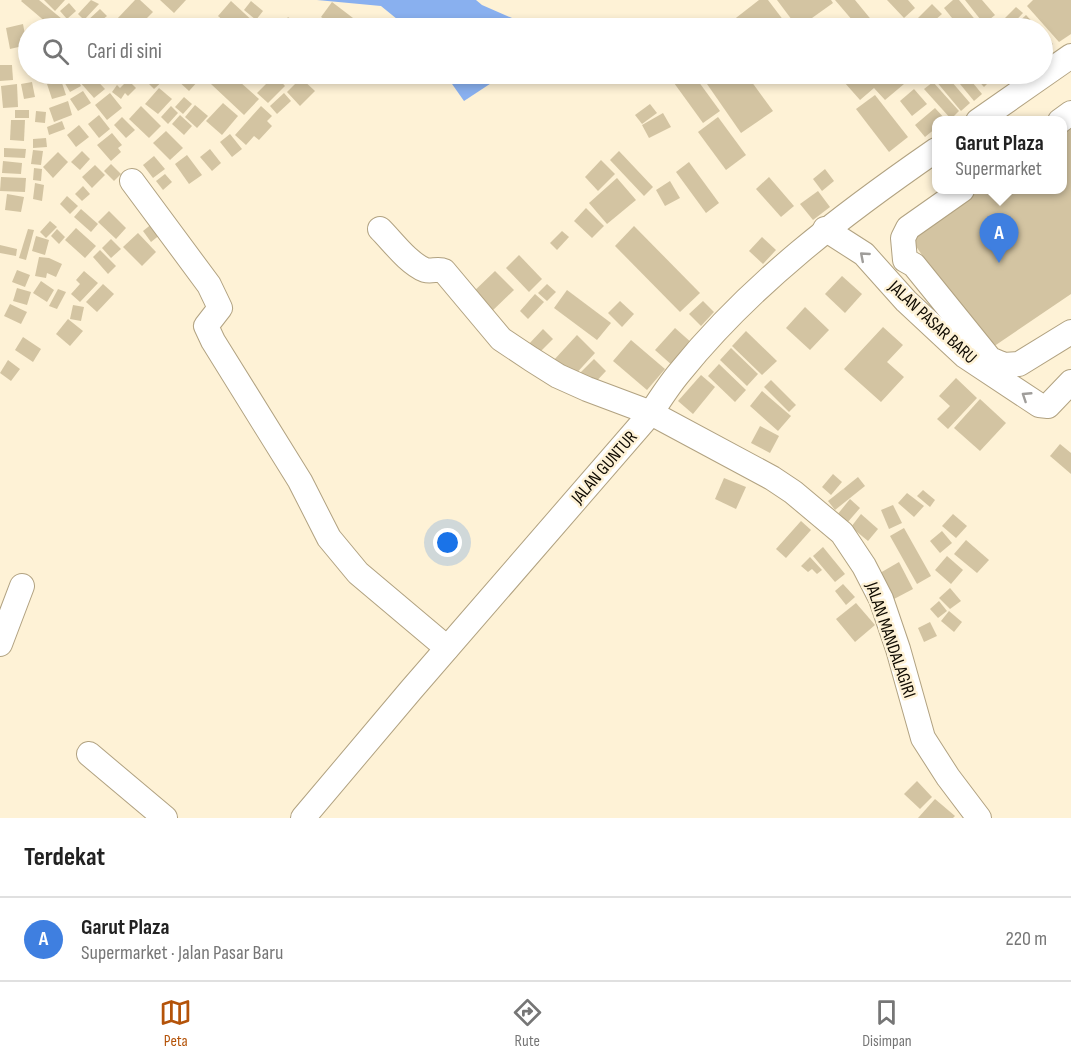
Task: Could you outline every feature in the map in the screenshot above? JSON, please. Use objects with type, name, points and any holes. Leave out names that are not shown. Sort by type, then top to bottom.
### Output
[{"type":"street","points":[[1053,69],[1071,56]]},
{"type":"street","points":[[987,116],[1032,84]]},
{"type":"street","name":"JALAN GUNTUR","points":[[303,818],[651,413],[679,373],[727,318],[825,229],[932,153]]},
{"type":"street","points":[[132,181],[209,285],[220,308],[206,326],[213,341],[300,481],[329,538],[358,573],[447,648]]},
{"type":"street","points":[[955,194],[908,228],[903,238],[905,260],[915,265],[990,359],[1004,365],[1019,364],[1071,332]]},
{"type":"street","name":"JALAN MANDALAGIRI","points":[[381,229],[415,264],[426,270],[444,271],[501,339],[558,376],[651,413],[772,478],[793,492],[842,533],[864,566],[881,599],[898,649],[923,738],[948,777],[979,818]]},
{"type":"street","name":"JALAN PASAR BARU","points":[[825,229],[864,254],[906,301],[965,356],[1040,405],[1048,406],[1052,403],[1071,381]]},
{"type":"street","points":[[0,644],[22,586]]},
{"type":"street","points":[[89,754],[165,818]]},
{"type":"water","points":[[317,0],[476,0],[512,18],[396,18],[381,6]]},
{"type":"water","points":[[452,84],[490,84],[464,101]]},
{"type":"building","points":[[39,0],[61,18],[41,18],[21,1]]},
{"type":"building","points":[[44,0],[65,0],[55,11]]},
{"type":"building","points":[[91,0],[99,4],[86,18],[78,14]]},
{"type":"building","points":[[135,0],[140,0],[153,12],[147,18],[118,18]]},
{"type":"building","points":[[160,0],[186,0],[174,13]]},
{"type":"building","points":[[759,0],[768,0],[782,18],[736,18]]},
{"type":"building","points":[[777,0],[831,0],[833,3],[812,18],[790,18]]},
{"type":"building","points":[[835,0],[855,0],[870,18],[850,18]]},
{"type":"building","points":[[887,0],[908,0],[915,8],[904,18]]},
{"type":"building","points":[[953,0],[959,0],[974,18],[952,18],[944,8]]},
{"type":"building","points":[[965,0],[982,0],[995,15],[991,18],[979,18]]},
{"type":"building","points":[[1033,0],[1071,0],[1071,34],[1059,42],[1053,35],[1053,18],[1038,18],[1027,6]]},
{"type":"building","points":[[231,1],[249,18],[220,18],[218,16]]},
{"type":"building","points":[[251,1],[263,11],[258,18],[254,18],[244,10]]},
{"type":"building","points":[[332,2],[353,18],[322,18]]},
{"type":"building","points":[[69,3],[76,11],[66,18],[60,11]]},
{"type":"building","points":[[932,4],[942,14],[937,18],[918,18]]},
{"type":"building","points":[[1016,7],[1023,13],[1018,18],[1005,18]]},
{"type":"building","points":[[100,9],[107,16],[104,18],[90,18]]},
{"type":"building","points":[[18,25],[18,47],[10,49],[6,28]]},
{"type":"building","points":[[0,65],[12,65],[13,80],[0,81]]},
{"type":"building","points":[[17,84],[18,107],[3,108],[1,86]]},
{"type":"building","points":[[21,84],[32,84],[35,97],[24,99]]},
{"type":"building","points":[[47,84],[62,84],[66,95],[52,99]]},
{"type":"building","points":[[65,84],[80,84],[81,86],[70,92]]},
{"type":"building","points":[[82,84],[100,84],[105,89],[94,98]]},
{"type":"building","points":[[124,84],[132,84],[136,88],[128,96],[125,93],[121,99],[112,92],[117,85],[120,88]]},
{"type":"building","points":[[149,84],[159,84],[154,89]]},
{"type":"building","points":[[181,84],[195,84],[189,91]]},
{"type":"building","points":[[211,84],[242,84],[259,99],[244,115]]},
{"type":"building","points":[[266,84],[285,86],[268,103],[257,93]]},
{"type":"building","points":[[295,84],[307,84],[315,91],[300,106],[287,92]]},
{"type":"building","points":[[675,84],[700,84],[720,111],[703,123]]},
{"type":"building","points":[[707,84],[753,84],[773,111],[741,133]]},
{"type":"building","points":[[846,84],[904,84],[885,100],[874,88],[860,100]]},
{"type":"building","points":[[930,84],[935,84],[959,111],[954,116],[948,116],[924,89]]},
{"type":"building","points":[[938,84],[954,84],[970,103],[961,111]]},
{"type":"building","points":[[960,84],[974,84],[982,94],[974,101]]},
{"type":"building","points":[[159,88],[172,99],[158,114],[145,104]]},
{"type":"building","points":[[914,89],[927,104],[912,116],[900,101]]},
{"type":"building","points":[[83,91],[91,103],[78,111],[70,99]]},
{"type":"building","points":[[110,93],[122,108],[107,120],[95,105]]},
{"type":"building","points":[[284,93],[291,101],[277,114],[270,106]]},
{"type":"building","points":[[875,95],[908,137],[889,152],[856,109]]},
{"type":"building","points":[[184,97],[192,104],[183,114],[175,107]]},
{"type":"building","points":[[68,101],[72,115],[54,122],[49,108]]},
{"type":"building","points":[[223,103],[238,116],[222,135],[206,121]]},
{"type":"building","points":[[650,104],[657,113],[642,124],[635,115]]},
{"type":"building","points":[[195,105],[208,116],[197,128],[185,117]]},
{"type":"building","points":[[141,106],[161,126],[149,138],[129,119]]},
{"type":"building","points":[[171,106],[178,113],[168,124],[161,117]]},
{"type":"building","points":[[261,106],[272,116],[267,121],[272,126],[259,140],[254,136],[246,145],[235,135]]},
{"type":"building","points":[[935,108],[942,116],[932,116],[932,131],[925,137],[915,125]]},
{"type":"building","points":[[15,110],[29,110],[29,118],[15,118]]},
{"type":"building","points":[[36,111],[46,112],[45,123],[35,122]]},
{"type":"building","points":[[663,113],[671,127],[649,138],[642,125]]},
{"type":"building","points":[[99,115],[110,129],[99,138],[88,124]]},
{"type":"building","points":[[180,115],[192,126],[184,135],[172,124]]},
{"type":"building","points":[[122,117],[135,130],[126,138],[114,125]]},
{"type":"building","points":[[718,117],[746,155],[726,170],[698,132]]},
{"type":"building","points":[[11,120],[25,120],[24,141],[10,140]]},
{"type":"building","points":[[62,121],[65,129],[49,135],[47,127]]},
{"type":"building","points":[[1071,122],[1071,294],[987,351],[907,233],[966,194],[1067,194],[1067,125]]},
{"type":"building","points":[[79,125],[89,137],[76,147],[67,135]]},
{"type":"building","points":[[166,131],[183,148],[170,160],[153,143]]},
{"type":"building","points":[[112,133],[122,145],[118,148],[121,152],[111,161],[97,145]]},
{"type":"building","points":[[230,134],[242,149],[232,157],[220,142]]},
{"type":"building","points":[[46,138],[47,147],[33,148],[33,139]]},
{"type":"building","points":[[4,148],[26,149],[25,158],[4,157]]},
{"type":"building","points":[[210,149],[221,163],[212,171],[200,157]]},
{"type":"building","points":[[33,150],[43,151],[41,165],[31,164]]},
{"type":"building","points":[[82,151],[90,159],[80,170],[71,162]]},
{"type":"building","points":[[619,151],[653,187],[644,196],[610,160]]},
{"type":"building","points":[[58,152],[68,162],[53,178],[43,167]]},
{"type":"building","points":[[187,155],[202,175],[189,184],[175,164]]},
{"type":"building","points":[[154,156],[165,169],[153,178],[143,165]]},
{"type":"building","points":[[601,160],[615,174],[598,191],[585,177]]},
{"type":"building","points":[[3,161],[22,163],[21,174],[2,173]]},
{"type":"building","points":[[689,162],[719,203],[706,213],[676,172]]},
{"type":"building","points":[[111,164],[121,174],[114,181],[104,171]]},
{"type":"building","points":[[95,165],[105,175],[92,188],[82,177]]},
{"type":"building","points":[[34,168],[42,169],[41,181],[33,180]]},
{"type":"building","points":[[825,169],[834,181],[822,191],[813,179]]},
{"type":"building","points":[[165,174],[172,182],[163,190],[156,181]]},
{"type":"building","points":[[1,177],[26,178],[25,192],[0,191]]},
{"type":"building","points":[[769,177],[794,206],[781,217],[756,189]]},
{"type":"building","points":[[617,178],[636,200],[607,224],[589,203]]},
{"type":"building","points":[[670,181],[680,198],[665,206],[656,190]]},
{"type":"building","points":[[35,183],[44,185],[42,201],[33,199]]},
{"type":"building","points":[[83,186],[90,194],[82,201],[75,194]]},
{"type":"building","points":[[818,191],[830,207],[813,220],[800,204]]},
{"type":"building","points":[[7,194],[24,197],[21,212],[5,210]]},
{"type":"building","points":[[67,196],[78,206],[70,214],[60,204]]},
{"type":"building","points":[[586,208],[604,226],[592,238],[574,221]]},
{"type":"building","points":[[81,209],[98,224],[91,232],[74,217]]},
{"type":"building","points":[[109,211],[126,228],[116,239],[98,222]]},
{"type":"building","points":[[158,219],[166,230],[151,242],[143,231]]},
{"type":"building","points":[[50,221],[57,227],[46,238],[40,232]]},
{"type":"building","points":[[634,226],[700,293],[680,312],[615,246]]},
{"type":"building","points":[[76,228],[96,246],[85,258],[65,240]]},
{"type":"building","points":[[28,229],[34,230],[26,260],[19,258]]},
{"type":"building","points":[[57,229],[65,237],[59,244],[51,236]]},
{"type":"building","points":[[562,231],[569,237],[557,250],[550,243]]},
{"type":"building","points":[[138,233],[156,252],[142,266],[123,247]]},
{"type":"building","points":[[36,236],[49,240],[45,255],[32,251]]},
{"type":"building","points":[[762,237],[776,250],[763,264],[749,251]]},
{"type":"building","points":[[111,239],[121,249],[111,258],[102,248]]},
{"type":"building","points":[[0,245],[17,249],[16,256],[0,253]]},
{"type":"building","points":[[100,250],[116,266],[108,274],[93,257]]},
{"type":"building","points":[[519,255],[542,279],[529,292],[506,268]]},
{"type":"building","points":[[39,257],[49,258],[62,264],[56,277],[47,273],[46,278],[35,276]]},
{"type":"building","points":[[17,270],[30,275],[25,287],[12,282]]},
{"type":"building","points":[[84,271],[98,283],[80,302],[71,294],[80,284],[76,280]]},
{"type":"building","points":[[495,271],[514,290],[489,314],[470,295]]},
{"type":"building","points":[[842,276],[862,294],[845,313],[825,294]]},
{"type":"building","points":[[41,281],[54,290],[47,302],[33,293]]},
{"type":"building","points":[[103,284],[114,294],[97,312],[86,302]]},
{"type":"building","points":[[547,284],[556,292],[547,301],[538,293]]},
{"type":"building","points":[[17,288],[31,292],[27,305],[13,301]]},
{"type":"building","points":[[58,289],[66,292],[57,309],[49,306]]},
{"type":"building","points":[[567,290],[611,323],[597,340],[554,308]]},
{"type":"building","points":[[535,294],[544,302],[528,319],[520,311]]},
{"type":"building","points":[[620,301],[634,314],[622,327],[608,313]]},
{"type":"building","points":[[703,301],[714,312],[701,326],[689,314]]},
{"type":"building","points":[[10,304],[27,312],[21,324],[4,316]]},
{"type":"building","points":[[73,305],[84,307],[81,321],[70,319]]},
{"type":"building","points":[[805,307],[829,330],[810,350],[786,328]]},
{"type":"building","points":[[68,319],[83,331],[70,346],[56,334]]},
{"type":"building","points":[[883,327],[903,345],[887,362],[904,377],[881,402],[844,369]]},
{"type":"building","points":[[675,328],[693,344],[673,366],[655,350]]},
{"type":"building","points":[[543,329],[553,339],[537,355],[527,346]]},
{"type":"building","points":[[746,331],[777,361],[762,375],[732,346]]},
{"type":"building","points":[[577,335],[595,353],[572,378],[553,361]]},
{"type":"building","points":[[23,337],[41,349],[33,362],[15,350]]},
{"type":"building","points":[[631,340],[665,369],[647,390],[613,361]]},
{"type":"building","points":[[731,348],[758,374],[747,386],[720,360]]},
{"type":"building","points":[[594,359],[606,371],[590,388],[577,376]]},
{"type":"building","points":[[8,360],[20,369],[11,381],[0,373]]},
{"type":"building","points":[[719,364],[746,390],[735,402],[708,376]]},
{"type":"building","points":[[701,375],[715,387],[693,414],[678,401]]},
{"type":"building","points":[[956,378],[977,398],[948,429],[937,419],[950,406],[939,396]]},
{"type":"building","points":[[771,380],[796,405],[789,412],[764,387]]},
{"type":"building","points":[[762,391],[791,416],[778,431],[750,406]]},
{"type":"building","points":[[980,399],[1006,423],[980,451],[954,428]]},
{"type":"building","points":[[760,426],[779,436],[770,453],[751,443]]},
{"type":"building","points":[[1060,444],[1071,453],[1071,474],[1050,456]]},
{"type":"building","points":[[833,474],[842,482],[831,495],[822,487]]},
{"type":"building","points":[[858,477],[865,486],[835,510],[828,501]]},
{"type":"building","points":[[724,478],[746,487],[736,509],[715,499]]},
{"type":"building","points":[[923,490],[935,500],[930,507],[917,496]]},
{"type":"building","points":[[907,493],[924,506],[914,517],[898,503]]},
{"type":"building","points":[[850,499],[860,508],[847,523],[837,515]]},
{"type":"building","points":[[893,505],[902,523],[889,529],[881,510]]},
{"type":"building","points":[[861,514],[878,529],[868,541],[851,527]]},
{"type":"building","points":[[953,514],[967,526],[956,538],[942,526]]},
{"type":"building","points":[[801,521],[811,530],[786,558],[776,549]]},
{"type":"building","points":[[904,528],[931,576],[917,584],[890,536]]},
{"type":"building","points":[[942,531],[952,543],[940,553],[930,541]]},
{"type":"building","points":[[966,540],[989,560],[977,573],[954,554]]},
{"type":"building","points":[[823,547],[845,574],[835,582],[813,556]]},
{"type":"building","points":[[947,556],[963,570],[951,584],[935,570]]},
{"type":"building","points":[[810,557],[822,570],[817,574],[812,569],[808,572],[801,566]]},
{"type":"building","points":[[899,562],[913,589],[894,599],[880,573]]},
{"type":"building","points":[[843,584],[855,597],[846,605],[835,591]]},
{"type":"building","points":[[950,588],[961,601],[950,609],[939,598]]},
{"type":"building","points":[[939,601],[947,611],[938,618],[930,609]]},
{"type":"building","points":[[856,603],[875,625],[855,642],[836,619]]},
{"type":"building","points":[[949,611],[962,622],[954,632],[941,621]]},
{"type":"building","points":[[930,622],[937,636],[924,642],[918,628]]},
{"type":"building","points":[[917,781],[932,797],[920,809],[904,794]]},
{"type":"building","points":[[935,799],[955,816],[953,818],[918,818]]},
{"type":"place","name":"Garut Plaza","points":[[999,263]]}]
